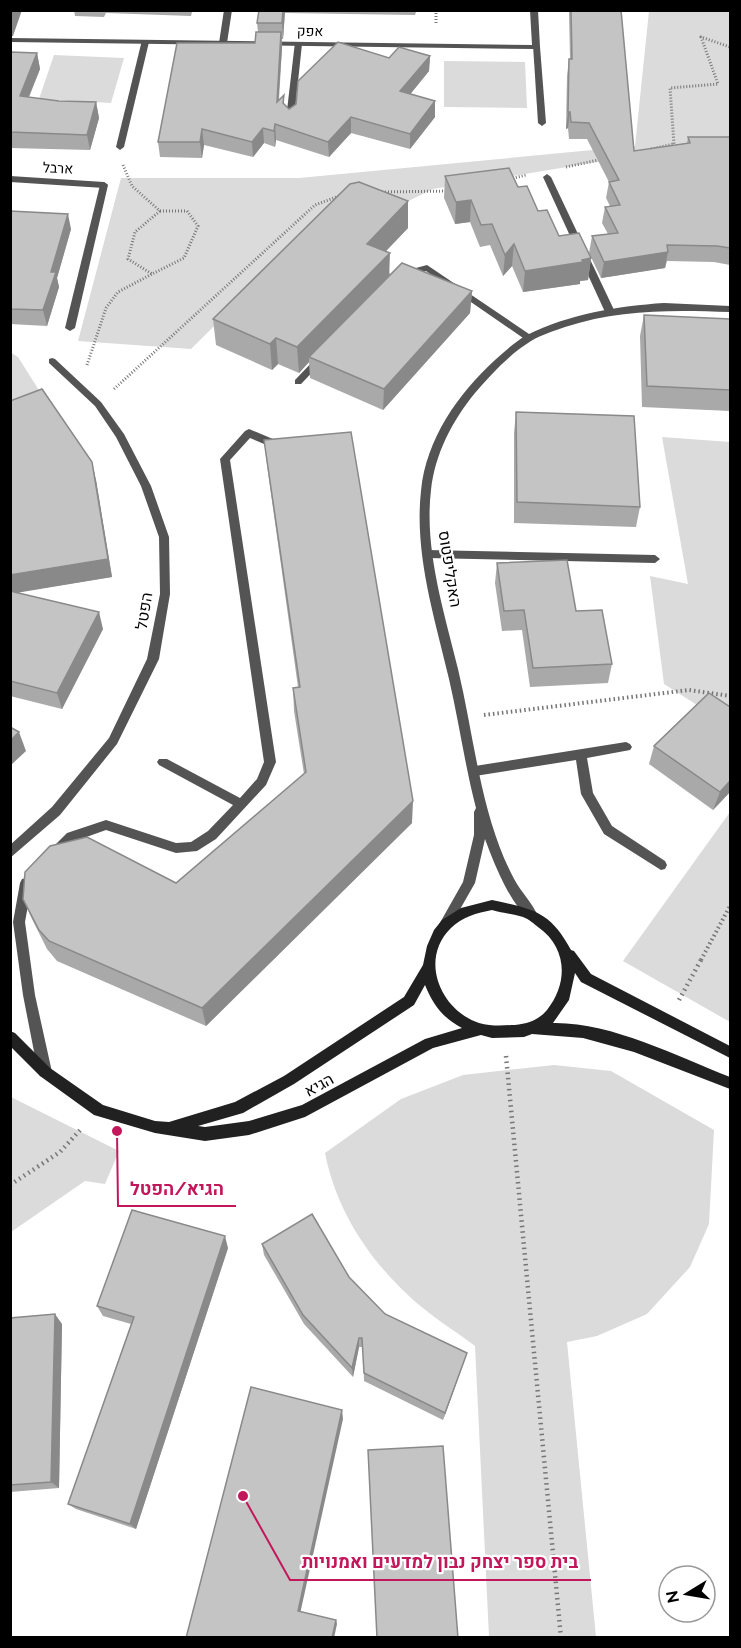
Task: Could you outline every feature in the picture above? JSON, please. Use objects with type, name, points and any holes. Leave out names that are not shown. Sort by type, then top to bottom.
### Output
[{"type":"street","points":[[223,43],[228,10]]},
{"type":"street","points":[[534,10],[542,123]]},
{"type":"street","name":"אפק","points":[[10,40],[536,47]]},
{"type":"street","points":[[120,147],[145,42]]},
{"type":"street","points":[[290,119],[298,44]]},
{"type":"street","points":[[547,177],[610,312]]},
{"type":"street","name":"ארבל","points":[[10,179],[104,185],[70,328]]},
{"type":"street","points":[[397,280],[405,272],[428,268],[529,338]]},
{"type":"street","name":"האקליפטוס","points":[[530,912],[507,879],[495,848],[479,793],[427,554],[424,505],[432,460],[452,414],[487,371],[529,338],[575,320],[630,308],[692,305],[730,309]]},
{"type":"street","points":[[298,382],[331,348]]},
{"type":"street","name":"הפטל","points":[[10,853],[56,812],[113,741],[153,659],[165,594],[164,537],[146,486],[120,436],[98,404],[52,361]]},
{"type":"street","points":[[45,860],[71,837],[106,825],[176,848],[193,847],[212,835],[262,782],[270,762],[225,459],[249,433],[276,445]]},
{"type":"street","points":[[427,554],[655,559]]},
{"type":"street","points":[[475,771],[626,747]]},
{"type":"street","points":[[581,754],[587,794],[608,830],[661,865]]},
{"type":"street","points":[[163,762],[242,804]]},
{"type":"street","name":"האקליפטוס","points":[[443,928],[469,883],[480,835],[479,793]]},
{"type":"street","points":[[28,875],[18,922],[28,995],[45,1072]]},
{"type":"street","points":[[730,1052],[586,978],[566,950],[558,934],[530,912],[511,906],[492,905],[473,908],[456,916],[443,928],[432,947],[428,969],[433,988],[443,1006],[459,1020],[478,1030],[504,1034],[556,1027],[593,1032],[730,1083]]},
{"type":"street","points":[[528,1029],[547,1019],[560,1005],[569,987],[571,968],[566,950]]},
{"type":"street","name":"הגיא","points":[[166,1129],[238,1107],[289,1080],[409,1001],[428,969]]},
{"type":"street","name":"הגיא","points":[[10,1037],[45,1072],[99,1110],[166,1129],[205,1134],[249,1128],[305,1111],[430,1043],[478,1030]]},
{"type":"path","points":[[651,148],[674,144],[670,88],[718,84],[701,37],[730,47]]},
{"type":"path","points":[[80,387],[106,308],[118,292],[184,258],[198,226],[187,211],[160,211],[142,197],[126,179],[120,147]]},
{"type":"path","points":[[557,168],[604,159]]},
{"type":"path","points":[[499,181],[534,173]]},
{"type":"path","points":[[374,193],[452,191]]},
{"type":"path","points":[[98,404],[315,205],[352,193]]},
{"type":"path","points":[[152,274],[128,259],[135,232],[160,211]]},
{"type":"path","points":[[463,717],[689,690],[730,696]]},
{"type":"path","points":[[668,1019],[730,906]]},
{"type":"path","points":[[504,1034],[561,1638]]},
{"type":"path","points":[[10,1185],[60,1152],[99,1110]]},
{"type":"shaded area","points":[[649,11],[730,11],[730,140],[433,189],[392,209],[347,194],[191,349],[78,341],[121,178],[299,178],[635,146]]},
{"type":"shaded area","points":[[54,55],[124,58],[111,103],[39,99]]},
{"type":"shaded area","points":[[444,61],[525,62],[527,108],[444,107]]},
{"type":"shaded area","points":[[10,352],[18,357],[42,395],[10,410]]},
{"type":"shaded area","points":[[662,437],[730,442],[730,726],[664,684],[650,576],[688,584]]},
{"type":"shaded area","points":[[730,812],[730,1022],[623,961]]},
{"type":"shaded area","points":[[554,1065],[611,1071],[714,1130],[709,1224],[690,1267],[647,1314],[597,1336],[567,1342],[596,1637],[489,1637],[475,1346],[417,1303],[380,1265],[345,1213],[330,1174],[325,1153],[401,1099],[463,1075]]},
{"type":"shaded area","points":[[11,1097],[119,1151],[105,1184],[85,1181],[11,1232]]},
{"type":"building","points":[[259,10],[283,10],[282,23],[257,23]]},
{"type":"building","points":[[571,10],[621,10],[634,151],[690,143],[688,137],[730,137],[730,248],[667,245],[668,252],[604,262],[592,236],[618,233],[605,207],[620,205],[609,182],[619,180],[589,123],[571,122],[570,112],[568,112],[569,59],[572,59]]},
{"type":"building","points":[[256,32],[281,32],[277,102],[284,95],[283,103],[289,109],[296,104],[298,81],[338,42],[389,58],[399,47],[430,56],[400,91],[435,101],[410,134],[351,117],[328,142],[275,124],[274,131],[263,128],[252,142],[202,129],[200,142],[158,142],[177,43],[255,43]]},
{"type":"building","points":[[10,52],[37,53],[20,96],[59,101],[96,102],[87,135],[10,132]]},
{"type":"building","points":[[509,168],[518,187],[527,186],[538,211],[547,210],[559,236],[579,233],[591,258],[582,260],[583,262],[525,271],[514,244],[505,255],[492,224],[481,225],[471,200],[456,202],[445,176]]},
{"type":"building","points":[[359,182],[408,201],[367,244],[390,253],[297,347],[276,338],[270,344],[213,319],[350,184]]},
{"type":"building","points":[[10,211],[68,214],[51,272],[56,272],[43,310],[10,309]]},
{"type":"building","points":[[402,263],[472,291],[384,389],[309,357]]},
{"type":"building","points":[[644,315],[730,319],[730,390],[647,386]]},
{"type":"building","points":[[42,389],[92,462],[108,559],[10,575],[10,401]]},
{"type":"building","points":[[516,412],[634,416],[640,507],[517,502]]},
{"type":"building","points":[[351,432],[413,801],[202,1008],[49,941],[39,930],[23,899],[25,872],[50,846],[87,837],[176,883],[306,772],[293,688],[300,687],[264,440]]},
{"type":"building","points":[[567,560],[576,611],[602,610],[612,664],[533,668],[524,610],[504,611],[497,563]]},
{"type":"building","points":[[10,591],[99,612],[57,693],[10,681]]},
{"type":"building","points":[[709,693],[730,707],[730,781],[720,792],[654,746]]},
{"type":"building","points":[[10,727],[19,732],[10,741]]},
{"type":"building","points":[[132,1210],[225,1236],[130,1524],[68,1504],[134,1317],[97,1306]]},
{"type":"building","points":[[312,1214],[349,1277],[385,1314],[467,1353],[445,1413],[364,1373],[362,1338],[359,1338],[352,1368],[303,1315],[262,1244]]},
{"type":"building","points":[[55,1314],[51,1482],[10,1485],[10,1318]]},
{"type":"building","points":[[251,1387],[342,1410],[298,1611],[336,1620],[332,1638],[186,1638]]},
{"type":"building","points":[[443,1446],[458,1638],[377,1638],[368,1450]]},
{"type":"place","name":"הגיא/הפטל","points":[[117,1131]]},
{"type":"place","name":"בית ספר יצחק נבון למדעים ואמנויות","points":[[243,1496]]}]
